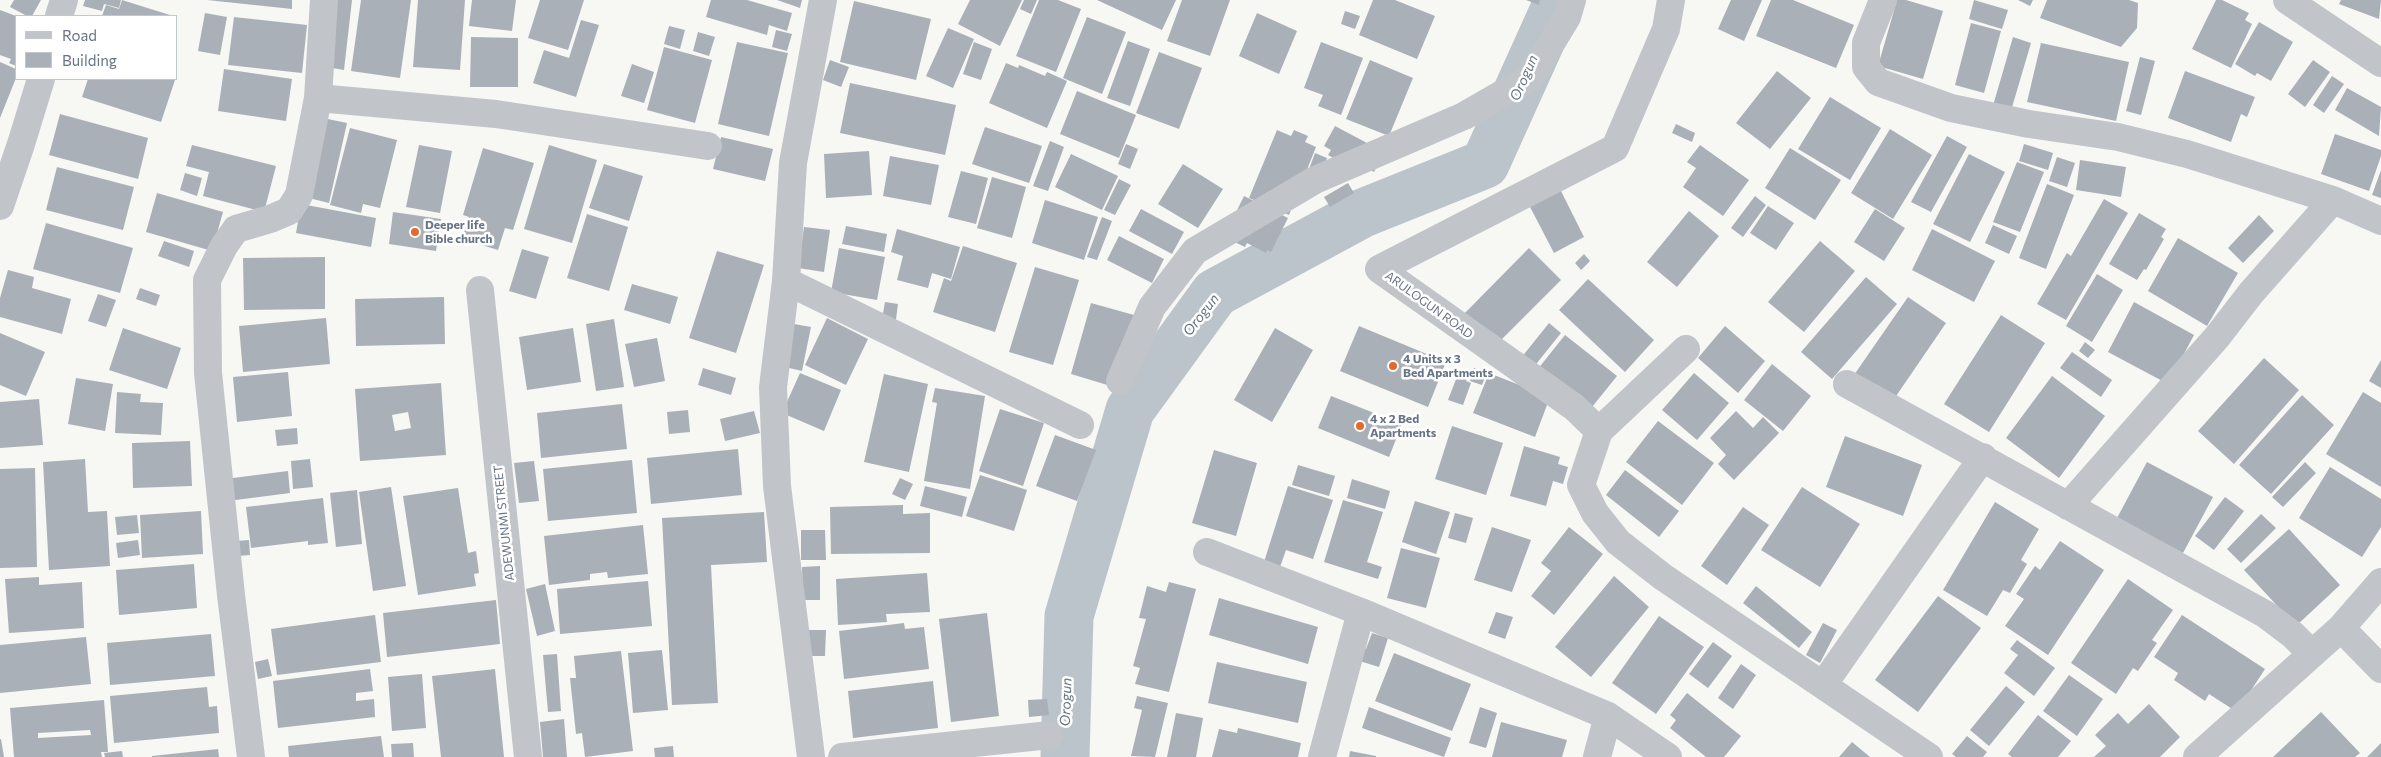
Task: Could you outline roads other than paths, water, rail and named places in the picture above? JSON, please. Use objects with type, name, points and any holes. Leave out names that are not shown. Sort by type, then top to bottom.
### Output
[{"type":"street","points":[[59,15],[64,0]]},
{"type":"street","points":[[251,757],[208,373],[207,280],[224,246],[236,229],[290,211],[299,195],[318,98],[324,0]]},
{"type":"street","points":[[811,757],[777,486],[772,387],[786,281],[793,163],[823,0]]},
{"type":"street","points":[[1120,381],[1152,307],[1195,251],[1315,180],[1464,116],[1530,78],[1567,17],[1572,0]]},
{"type":"street","name":"ARULOGUN ROAD","points":[[1599,431],[1574,407],[1378,269],[1614,148],[1666,29],[1671,0]]},
{"type":"street","points":[[1883,0],[1866,43],[1866,67],[1878,82],[1951,108],[2029,124],[2118,137],[2188,154],[2333,200],[2381,221]]},
{"type":"street","points":[[2287,0],[2381,63]]},
{"type":"street","points":[[0,206],[11,141],[41,80]]},
{"type":"street","points":[[318,98],[496,114],[708,146]]},
{"type":"street","points":[[2068,506],[2333,200]]},
{"type":"street","points":[[786,281],[1080,425]]},
{"type":"street","name":"ADEWUNMI STREET","points":[[480,290],[528,757]]},
{"type":"street","points":[[1686,349],[1599,431],[1581,486],[1595,513],[1618,542],[1663,577],[1929,757]]},
{"type":"street","points":[[1847,384],[1983,457],[2264,614],[2293,635],[2312,654]]},
{"type":"street","points":[[1823,685],[1983,457]]},
{"type":"street","points":[[1207,552],[1361,612],[1608,716],[1668,757]]},
{"type":"street","points":[[2197,757],[2341,628],[2381,582]]},
{"type":"street","points":[[1322,757],[1361,612]]},
{"type":"street","points":[[2341,628],[2381,669]]},
{"type":"street","points":[[1597,757],[1608,716]]},
{"type":"street","points":[[842,757],[1050,735]]},
{"type":"waterway","name":"Orogun","points":[[1065,757],[1069,616],[1130,410],[1215,293],[1363,213],[1485,164],[1559,0]]},
{"type":"place","name":"Deeper life Bible church","points":[[415,232]]},
{"type":"place","name":"4 Units x 3 Bed Apartments","points":[[1393,366]]},
{"type":"place","name":"4 x 2 Bed Apartments","points":[[1360,426]]}]
